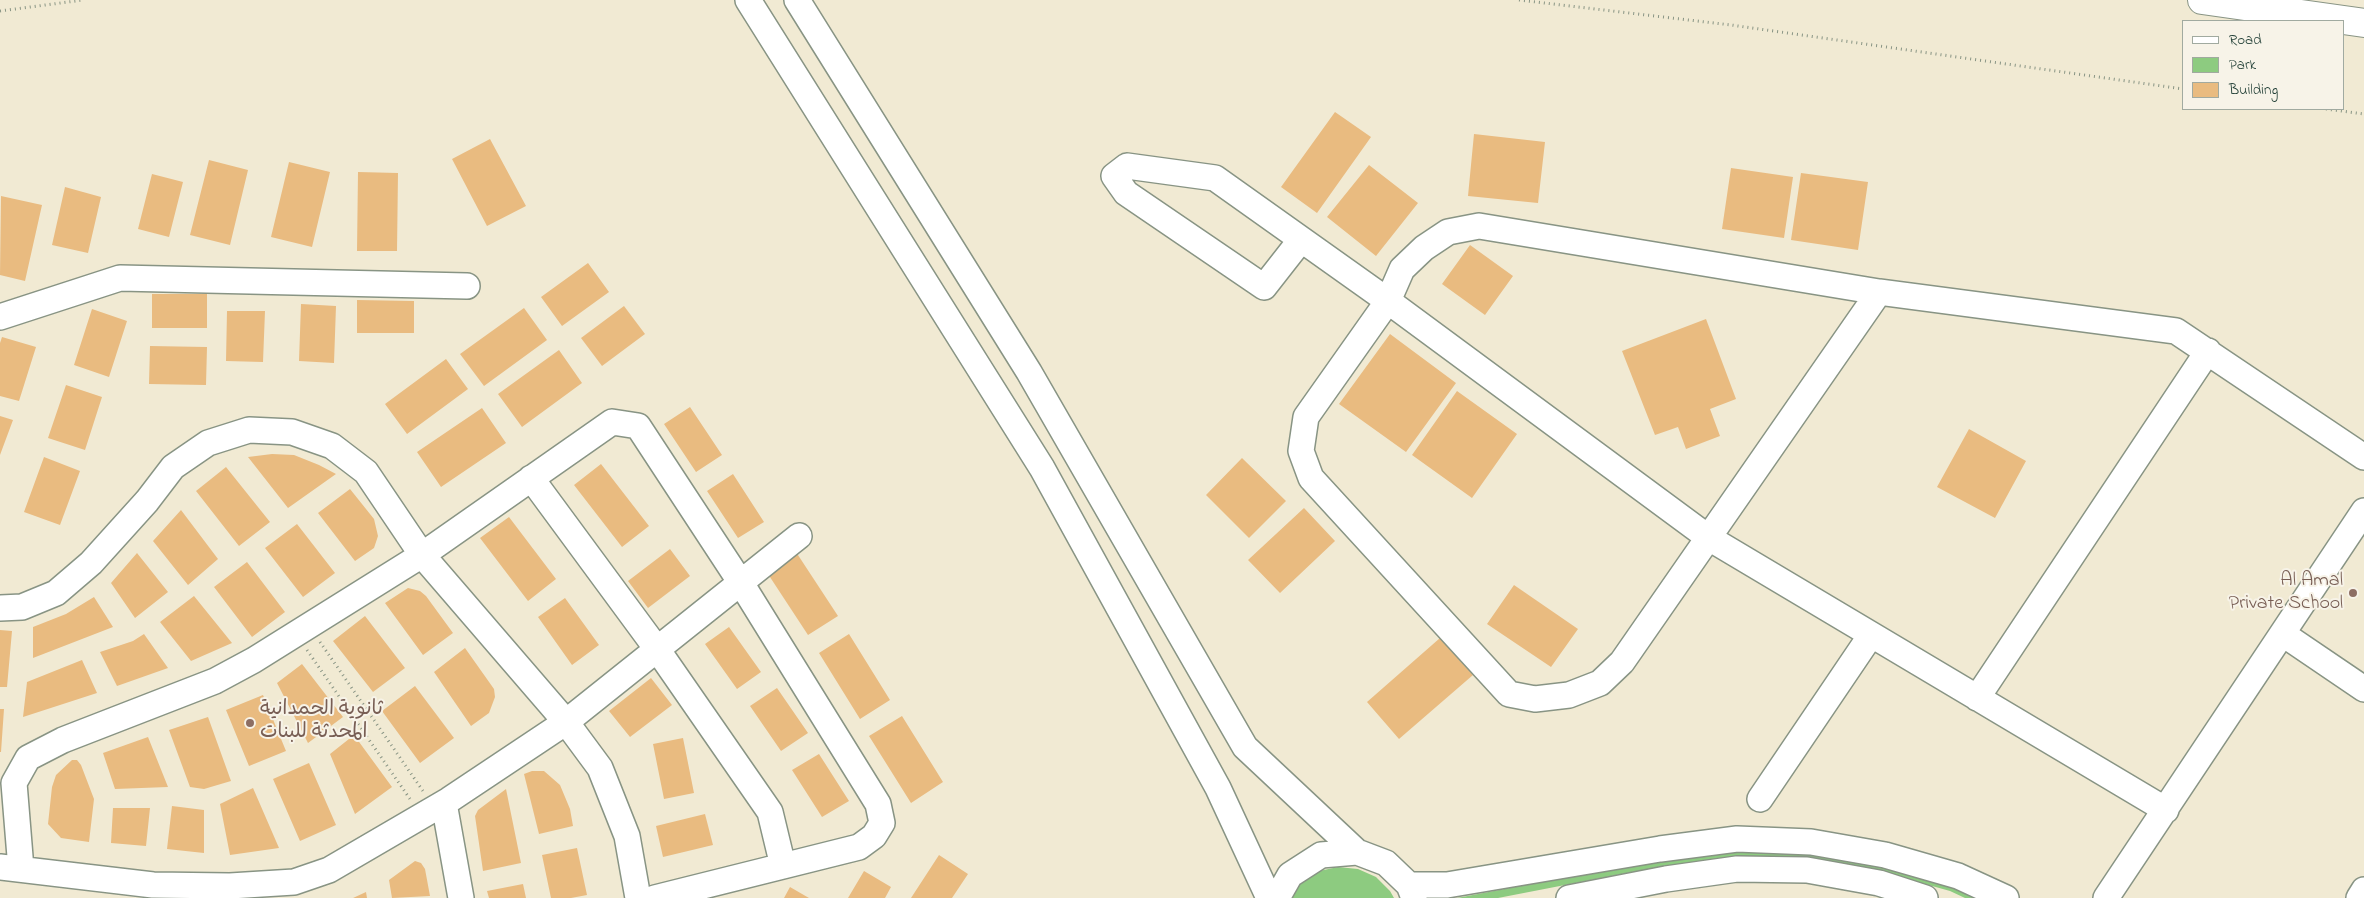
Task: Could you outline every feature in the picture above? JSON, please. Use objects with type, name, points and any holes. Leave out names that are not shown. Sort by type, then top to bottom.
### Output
[{"type":"highway","points":[[2202,0],[2343,20]]},
{"type":"highway","points":[[2344,20],[2364,23]]},
{"type":"street","points":[[748,0],[1042,468],[1218,788],[1269,898]]},
{"type":"street","points":[[797,0],[1029,372],[1245,747],[1356,852],[1386,863],[1411,892],[1660,850],[1737,840],[1811,842],[1885,855],[1958,876],[2006,898]]},
{"type":"street","points":[[1300,241],[1264,287],[1126,193],[1114,176],[1128,166],[1215,178],[1300,241],[1388,301],[1709,538],[2166,810]]},
{"type":"street","points":[[1879,292],[1622,662],[1600,683],[1569,695],[1535,699],[1509,694],[1311,478],[1301,451],[1306,417],[1388,301],[1402,269],[1424,248],[1448,232],[1479,226],[1879,292],[2176,331],[2364,457]]},
{"type":"street","points":[[0,317],[120,278],[467,286]]},
{"type":"street","points":[[1977,698],[2208,351]]},
{"type":"street","points":[[655,898],[859,847],[874,836],[882,822],[878,804],[740,583],[638,426],[612,422],[422,555],[254,660],[215,681],[63,740],[28,758],[14,783],[10,868],[139,890],[230,886],[296,890],[434,809],[566,722],[657,649],[740,583],[799,536]]},
{"type":"street","points":[[0,608],[22,607],[56,593],[91,562],[147,500],[173,467],[208,443],[249,430],[292,432],[332,446],[366,472],[422,555],[566,722],[600,768],[627,836],[638,898]]},
{"type":"street","points":[[531,478],[657,649],[770,812],[783,866]]},
{"type":"street","points":[[2106,898],[2364,510]]},
{"type":"street","points":[[2283,634],[2364,689]]},
{"type":"street","points":[[1760,799],[1871,635]]},
{"type":"street","points":[[434,809],[461,898]]},
{"type":"street","points":[[1277,898],[1290,874],[1321,855],[1356,852]]},
{"type":"street","points":[[1569,898],[1666,879],[1737,869],[1807,870],[1879,884],[1925,898]]},
{"type":"street","points":[[2359,898],[2364,890]]},
{"type":"path","points":[[0,11],[83,0]]},
{"type":"path","points":[[1519,0],[1731,25],[2182,88]]},
{"type":"path","points":[[2334,110],[2364,114]]},
{"type":"path","points":[[302,630],[367,711],[434,809]]},
{"type":"path","points":[[302,630],[355,719],[434,809]]},
{"type":"path","points":[[355,719],[367,711]]},
{"type":"green space","points":[[1738,851],[1810,852],[1883,864],[1954,884],[1984,898],[1965,898],[1950,891],[1882,872],[1737,858],[1663,866],[1498,898],[1457,898],[1662,859]]},
{"type":"green space","points":[[1338,867],[1358,869],[1376,877],[1390,891],[1394,898],[1289,898],[1302,881],[1319,871]]},
{"type":"building","points":[[1335,112],[1371,137],[1317,213],[1281,187]]},
{"type":"building","points":[[1474,134],[1545,142],[1538,203],[1468,196]]},
{"type":"building","points":[[490,139],[526,206],[487,226],[452,159]]},
{"type":"building","points":[[209,160],[248,170],[230,245],[190,235]]},
{"type":"building","points":[[289,162],[330,172],[312,247],[271,237]]},
{"type":"building","points":[[1369,165],[1418,203],[1376,256],[1327,217]]},
{"type":"building","points":[[1731,168],[1793,177],[1784,238],[1722,229]]},
{"type":"building","points":[[358,172],[398,173],[397,251],[357,251]]},
{"type":"building","points":[[1801,173],[1868,182],[1858,250],[1791,240]]},
{"type":"building","points":[[152,174],[183,182],[169,237],[138,229]]},
{"type":"building","points":[[65,187],[101,197],[88,253],[52,245]]},
{"type":"building","points":[[1,196],[42,205],[25,281],[0,275]]},
{"type":"building","points":[[1470,245],[1513,276],[1485,315],[1442,284]]},
{"type":"building","points":[[588,263],[609,292],[562,326],[541,297]]},
{"type":"building","points":[[152,294],[207,294],[207,328],[152,328]]},
{"type":"building","points":[[357,300],[414,301],[414,333],[357,333]]},
{"type":"building","points":[[301,304],[336,306],[334,363],[299,361]]},
{"type":"building","points":[[624,306],[645,334],[602,366],[581,338]]},
{"type":"building","points":[[524,308],[547,340],[484,386],[460,354]]},
{"type":"building","points":[[92,309],[127,321],[109,377],[74,365]]},
{"type":"building","points":[[227,311],[265,311],[263,362],[226,361]]},
{"type":"building","points":[[1706,319],[1736,399],[1710,409],[1720,436],[1686,449],[1678,427],[1655,435],[1622,351]]},
{"type":"building","points":[[1390,334],[1456,383],[1406,452],[1339,404]]},
{"type":"building","points":[[2,337],[36,347],[19,401],[0,396],[0,343]]},
{"type":"building","points":[[150,346],[207,347],[206,385],[149,384]]},
{"type":"building","points":[[559,350],[582,383],[522,427],[498,394]]},
{"type":"building","points":[[446,359],[468,389],[407,434],[385,404]]},
{"type":"building","points":[[66,385],[102,397],[85,450],[48,438]]},
{"type":"building","points":[[1457,391],[1517,434],[1472,498],[1412,455]]},
{"type":"building","points":[[690,407],[722,455],[696,472],[664,424]]},
{"type":"building","points":[[482,408],[506,443],[441,487],[417,452]]},
{"type":"building","points":[[0,416],[13,420],[0,455]]},
{"type":"building","points":[[1969,429],[2026,461],[1995,518],[1937,487]]},
{"type":"building","points":[[272,454],[294,455],[336,474],[288,508],[248,457]]},
{"type":"building","points":[[44,457],[80,471],[60,525],[24,512]]},
{"type":"building","points":[[1242,458],[1286,501],[1249,538],[1206,495]]},
{"type":"building","points":[[601,464],[649,526],[622,547],[574,485]]},
{"type":"building","points":[[226,467],[270,522],[239,546],[196,491]]},
{"type":"building","points":[[733,474],[764,522],[738,538],[707,491]]},
{"type":"building","points":[[350,489],[374,519],[378,536],[374,548],[355,561],[318,513]]},
{"type":"building","points":[[1304,508],[1335,541],[1280,593],[1248,560]]},
{"type":"building","points":[[181,510],[218,559],[188,585],[153,541]]},
{"type":"building","points":[[509,517],[556,579],[528,601],[480,538]]},
{"type":"building","points":[[297,524],[335,573],[303,597],[265,548]]},
{"type":"building","points":[[670,549],[690,576],[648,608],[628,581]]},
{"type":"building","points":[[796,552],[838,616],[808,635],[766,571]]},
{"type":"building","points":[[137,553],[168,592],[135,618],[111,583]]},
{"type":"building","points":[[247,562],[285,612],[252,637],[214,587]]},
{"type":"building","points":[[1514,585],[1578,629],[1551,667],[1487,624]]},
{"type":"building","points":[[408,588],[420,591],[426,596],[453,633],[423,655],[385,603]]},
{"type":"building","points":[[194,596],[232,643],[191,661],[160,622]]},
{"type":"building","points":[[94,597],[113,627],[33,658],[33,627],[66,614]]},
{"type":"building","points":[[565,598],[599,645],[572,665],[538,617]]},
{"type":"building","points":[[365,616],[405,668],[373,692],[333,641]]},
{"type":"building","points":[[729,627],[761,672],[737,689],[705,644]]},
{"type":"building","points":[[0,630],[12,631],[7,687],[0,687]]},
{"type":"building","points":[[144,634],[168,668],[117,686],[100,652],[133,641]]},
{"type":"building","points":[[849,634],[890,700],[860,719],[819,653]]},
{"type":"building","points":[[1440,638],[1473,675],[1399,739],[1367,702]]},
{"type":"building","points":[[465,648],[494,689],[495,697],[489,713],[471,726],[434,672]]},
{"type":"building","points":[[82,660],[97,693],[23,717],[27,682]]},
{"type":"building","points":[[302,664],[343,717],[308,743],[277,683]]},
{"type":"building","points":[[651,678],[672,705],[630,737],[609,711]]},
{"type":"building","points":[[415,686],[454,738],[420,763],[382,711]]},
{"type":"building","points":[[777,688],[808,733],[781,751],[750,706]]},
{"type":"building","points":[[263,695],[286,751],[249,766],[226,710]]},
{"type":"building","points":[[0,709],[4,709],[1,752],[0,752]]},
{"type":"building","points":[[902,716],[943,782],[911,803],[869,736]]},
{"type":"building","points":[[208,717],[231,781],[204,789],[190,787],[169,730]]},
{"type":"building","points":[[354,735],[392,787],[355,814],[330,754]]},
{"type":"building","points":[[148,737],[168,787],[115,789],[103,753]]},
{"type":"building","points":[[683,738],[694,793],[664,799],[653,744]]},
{"type":"building","points":[[819,754],[849,801],[822,817],[792,770]]},
{"type":"building","points":[[72,760],[77,760],[81,765],[94,799],[89,842],[61,838],[48,824],[52,787],[56,775]]},
{"type":"building","points":[[309,763],[336,825],[300,841],[273,779]]},
{"type":"building","points":[[532,771],[544,771],[560,785],[570,809],[573,826],[539,834],[524,774]]},
{"type":"building","points":[[253,788],[279,848],[230,855],[220,804]]},
{"type":"building","points":[[506,789],[521,863],[483,871],[475,816],[478,810]]},
{"type":"building","points":[[172,806],[204,810],[204,853],[167,849]]},
{"type":"building","points":[[113,808],[150,808],[146,846],[111,843]]},
{"type":"building","points":[[705,814],[713,845],[663,857],[656,826]]},
{"type":"building","points":[[577,848],[587,895],[571,898],[551,898],[542,855]]},
{"type":"building","points":[[939,855],[968,874],[952,898],[911,898]]},
{"type":"building","points":[[415,861],[421,863],[425,869],[430,896],[392,898],[389,880]]},
{"type":"building","points":[[864,871],[891,887],[885,898],[848,898]]},
{"type":"building","points":[[523,884],[526,898],[489,898],[487,891]]},
{"type":"building","points":[[790,887],[809,898],[784,898]]},
{"type":"building","points":[[366,892],[367,898],[353,898]]},
{"type":"place","name":"Al Amal Private School","points":[[2353,593]]},
{"type":"place","name":"ثانوية الحمدانية المحدثة للبنات","points":[[250,723]]}]
